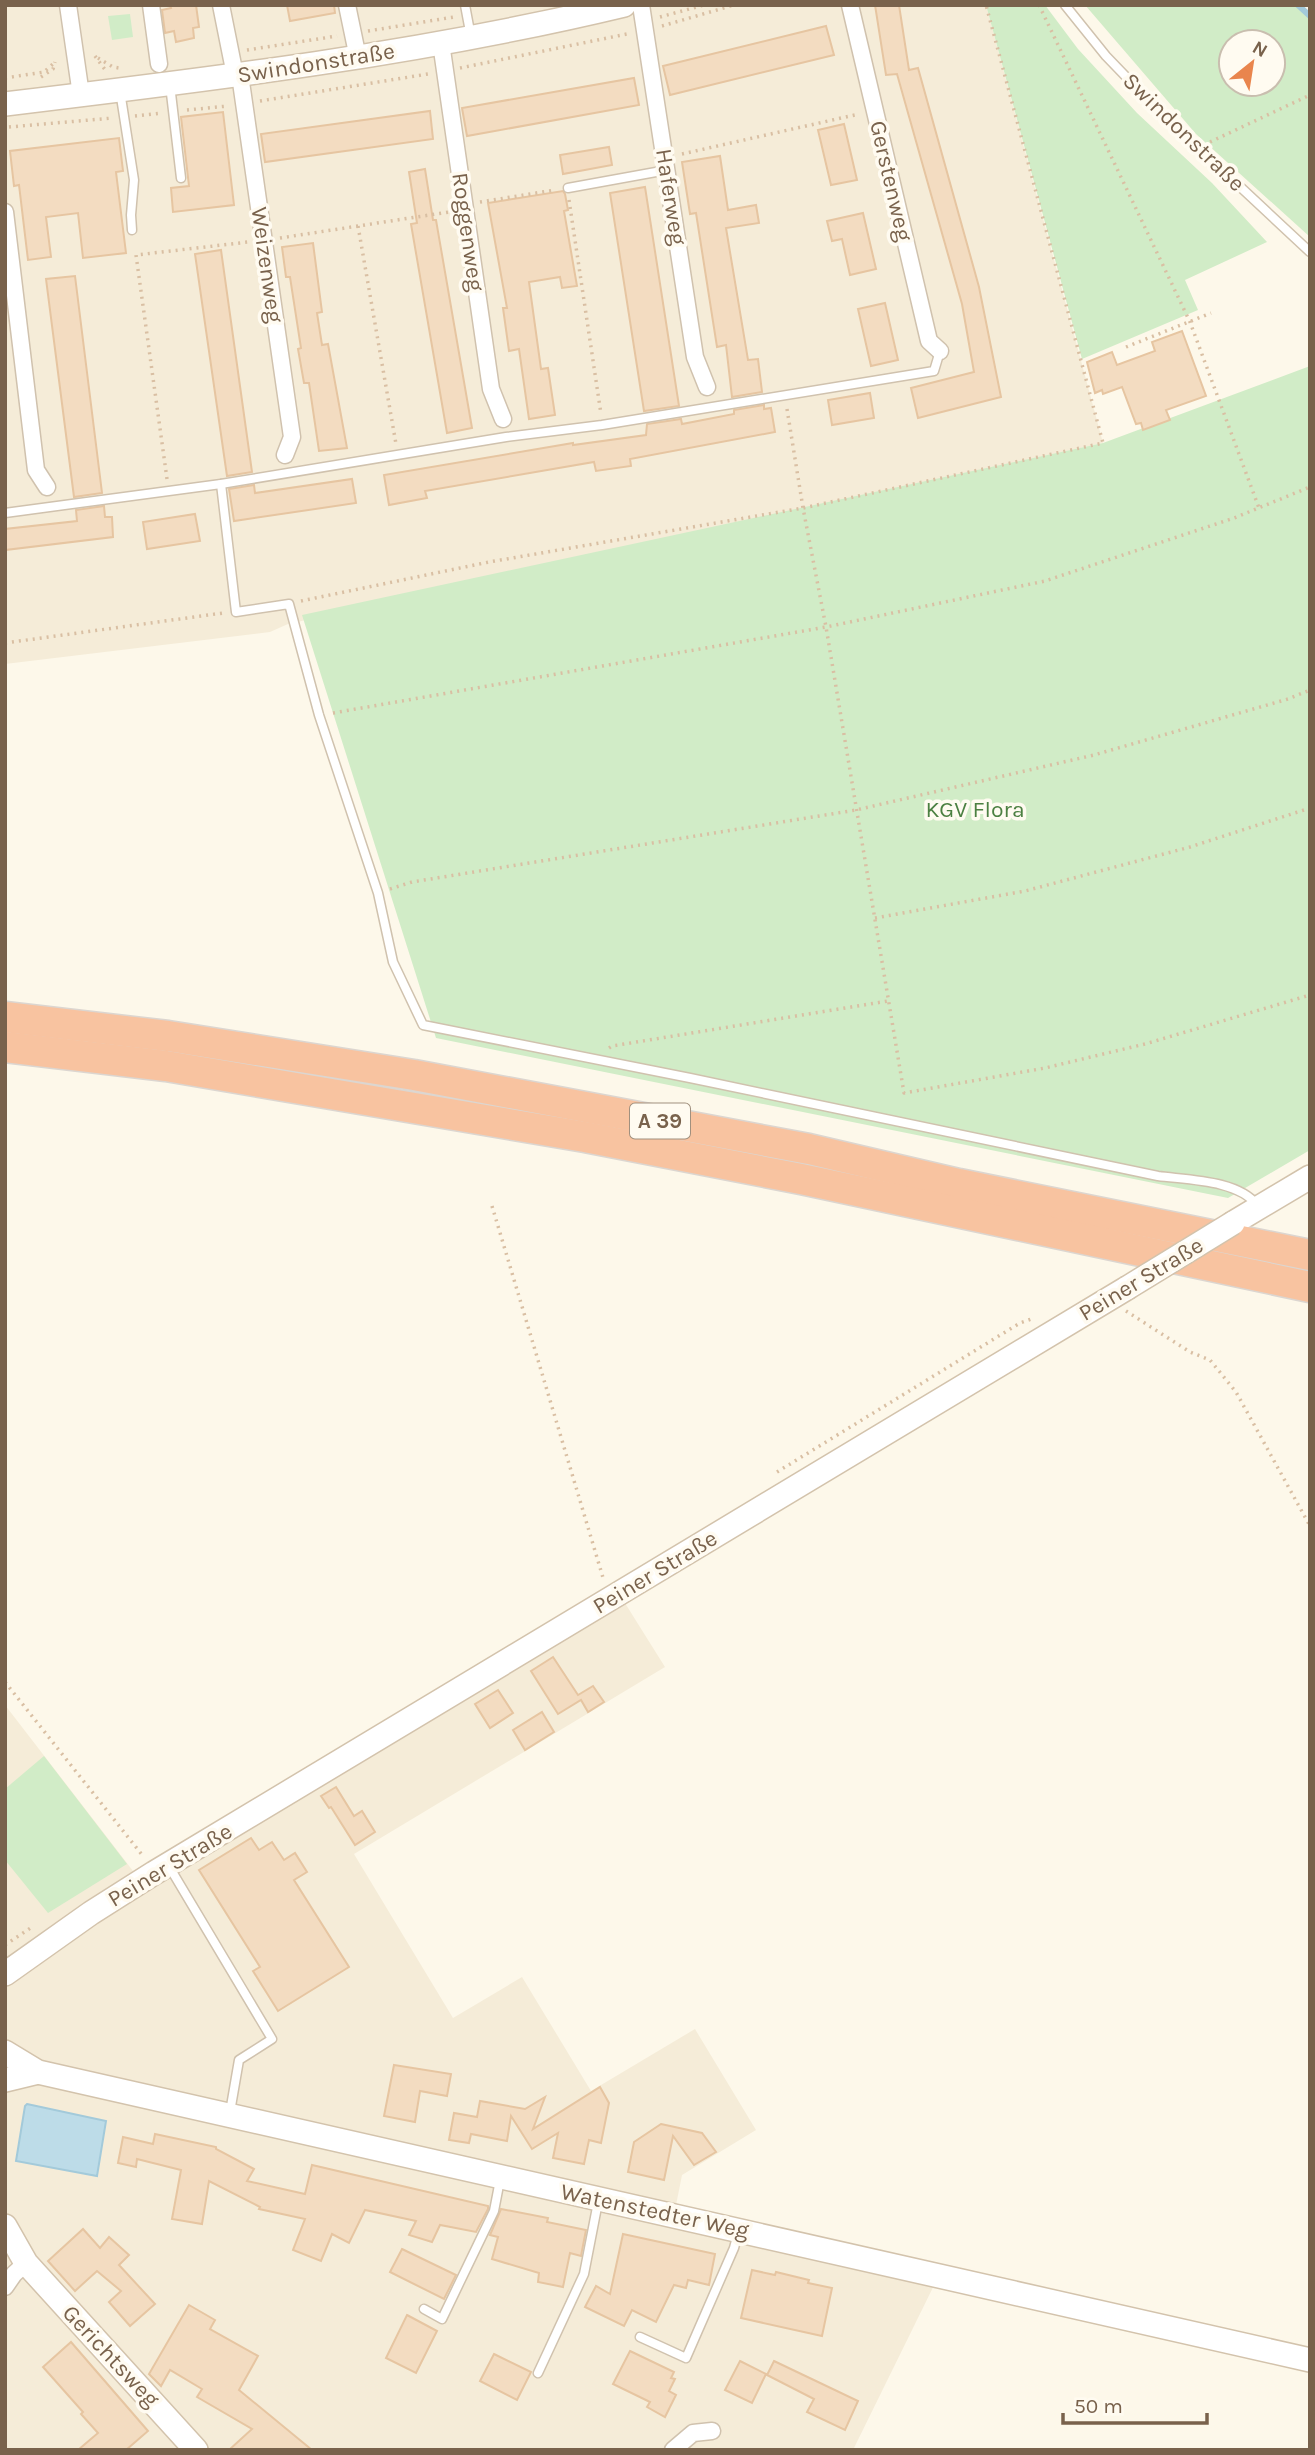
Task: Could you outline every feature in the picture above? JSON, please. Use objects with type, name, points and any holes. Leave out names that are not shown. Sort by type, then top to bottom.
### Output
[{"type":"highway","name":"A 39","points":[[5,1017],[168,1036],[414,1075],[809,1150],[959,1184],[1310,1255]]},
{"type":"highway","name":"A 39","points":[[5,1047],[166,1066],[585,1137],[801,1179],[1310,1287]]},
{"type":"street","points":[[68,5],[81,95]]},
{"type":"street","points":[[151,5],[159,64]]},
{"type":"street","name":"Weizenweg","points":[[221,5],[244,104],[264,240],[292,437],[285,455]]},
{"type":"street","points":[[348,5],[358,58]]},
{"type":"street","name":"Swindonstraße","points":[[5,104],[170,85],[358,58],[441,43],[469,26],[624,5]]},
{"type":"street","name":"Gerstenweg","points":[[850,5],[929,341],[940,351]]},
{"type":"street","name":"Haferweg","points":[[643,19],[695,357],[707,387]]},
{"type":"street","name":"Roggenweg","points":[[441,43],[491,389],[503,419]]},
{"type":"street","points":[[5,212],[36,470],[47,486]]},
{"type":"street","name":"Peiner Straße","points":[[5,1974],[90,1913],[161,1869],[1310,1177]]},
{"type":"street","name":"Watenstedter Weg","points":[[5,2052],[38,2072],[1310,2360]]},
{"type":"street","points":[[5,2080],[38,2072]]},
{"type":"street","name":"Gerichtsweg","points":[[5,2226],[26,2263],[196,2450]]},
{"type":"street","points":[[5,2287],[26,2263]]},
{"type":"street","points":[[673,2450],[693,2433],[712,2431]]},
{"type":"lane","points":[[465,5],[469,26]]},
{"type":"lane","name":"Swindonstraße","points":[[1065,5],[1106,56],[1198,148],[1310,252]]},
{"type":"lane","points":[[170,85],[181,178]]},
{"type":"lane","points":[[120,91],[134,180],[132,230]]},
{"type":"lane","points":[[568,188],[666,164]]},
{"type":"lane","points":[[5,513],[221,484],[506,437],[785,397],[934,371],[940,351]]},
{"type":"lane","points":[[707,387],[709,408]]},
{"type":"lane","points":[[503,419],[506,437]]},
{"type":"lane","points":[[285,455],[289,473]]},
{"type":"lane","points":[[221,484],[236,611],[289,604],[320,715],[378,893],[393,962],[423,1025],[1158,1175],[1234,1188],[1249,1195],[1259,1207]]},
{"type":"lane","points":[[47,486],[50,507]]},
{"type":"lane","points":[[161,1869],[272,2039],[239,2060],[229,2117]]},
{"type":"lane","points":[[424,2309],[443,2319],[494,2211],[500,2177]]},
{"type":"lane","points":[[538,2373],[584,2274],[598,2199]]},
{"type":"lane","points":[[640,2337],[686,2358],[734,2248],[739,2230]]},
{"type":"path","points":[[244,104],[445,71],[704,5]]},
{"type":"path","points":[[643,19],[734,5]]},
{"type":"path","points":[[289,604],[489,562],[803,508],[1103,443],[986,5]]},
{"type":"path","points":[[1038,5],[1190,322],[1259,508]]},
{"type":"path","points":[[230,52],[353,33],[469,26]]},
{"type":"path","points":[[95,56],[113,67],[123,68]]},
{"type":"path","points":[[5,78],[44,72],[55,62]]},
{"type":"path","points":[[1198,148],[1310,95]]},
{"type":"path","points":[[666,164],[874,110]]},
{"type":"path","points":[[169,491],[136,255],[358,226],[568,188],[602,425]]},
{"type":"path","points":[[358,226],[398,455]]},
{"type":"path","points":[[1126,347],[1211,313]]},
{"type":"path","points":[[785,397],[904,1093],[1045,1068],[1133,1047],[1243,1017],[1310,995]]},
{"type":"path","points":[[320,715],[826,627],[1045,581],[1234,518],[1310,487]]},
{"type":"path","points":[[5,643],[236,611]]},
{"type":"path","points":[[378,893],[412,882],[856,810],[1094,755],[1288,699],[1310,690]]},
{"type":"path","points":[[874,918],[1025,891],[1190,847],[1310,808]]},
{"type":"path","points":[[599,1060],[612,1046],[888,1001]]},
{"type":"path","points":[[492,1206],[609,1600]]},
{"type":"path","points":[[1118,1293],[1191,1352],[1210,1360],[1224,1375],[1310,1526]]},
{"type":"path","points":[[5,1682],[134,1844],[161,1869]]},
{"type":"shaded area","points":[[5,5],[986,5],[1103,443],[288,624],[270,632],[5,664]]},
{"type":"shaded area","points":[[613,1584],[665,1667],[354,1854],[453,2018],[522,1977],[591,2091],[695,2029],[756,2130],[682,2175],[676,2205],[944,2265],[853,2450],[5,2450],[5,1705],[133,1871]]},
{"type":"green space","points":[[986,5],[1045,5],[1078,49],[1137,113],[1212,183],[1267,242],[1185,280],[1198,310],[1082,359]]},
{"type":"green space","points":[[1085,5],[1298,5],[1310,16],[1310,237],[1196,134]]},
{"type":"green space","points":[[130,14],[133,37],[112,40],[108,16]]},
{"type":"green space","name":"KGV Flora","points":[[1310,366],[1310,1150],[1228,1198],[436,1038],[302,615],[1103,443]]},
{"type":"green space","points":[[44,1756],[127,1864],[48,1913],[5,1860],[5,1789]]},
{"type":"water","points":[[27,2104],[106,2121],[97,2176],[16,2161]]},
{"type":"building","points":[[170,5],[196,5],[199,27],[193,28],[194,38],[176,42],[174,31],[165,33],[162,10],[171,8]]},
{"type":"building","points":[[287,5],[334,5],[335,13],[290,21]]},
{"type":"building","points":[[875,5],[899,5],[909,70],[918,68],[979,287],[1001,397],[918,418],[911,388],[974,372],[962,304],[897,74],[886,75]]},
{"type":"building","points":[[826,26],[834,55],[670,95],[663,66]]},
{"type":"building","points":[[634,78],[639,105],[467,136],[462,108]]},
{"type":"building","points":[[430,111],[433,139],[265,162],[261,134]]},
{"type":"building","points":[[223,112],[234,205],[173,212],[171,188],[189,186],[181,117]]},
{"type":"building","points":[[844,124],[857,180],[831,185],[818,130]]},
{"type":"building","points":[[119,138],[123,171],[116,172],[126,253],[83,258],[78,213],[46,217],[51,257],[28,260],[19,185],[14,186],[10,151]]},
{"type":"building","points":[[609,147],[612,165],[563,174],[560,155]]},
{"type":"building","points":[[720,156],[728,210],[756,205],[759,223],[726,228],[748,360],[758,359],[762,392],[732,397],[726,345],[717,347],[696,213],[690,214],[682,162]]},
{"type":"building","points":[[425,169],[472,428],[447,433],[411,224],[417,223],[409,172]]},
{"type":"building","points":[[645,187],[679,406],[644,411],[610,193]]},
{"type":"building","points":[[563,191],[568,210],[564,211],[577,286],[562,288],[560,277],[529,282],[541,369],[548,368],[555,415],[529,419],[519,349],[509,351],[503,308],[507,308],[488,203]]},
{"type":"building","points":[[863,213],[876,269],[850,275],[842,239],[832,241],[827,221]]},
{"type":"building","points":[[313,243],[322,312],[317,313],[322,345],[328,344],[347,448],[319,451],[309,383],[304,383],[290,277],[286,277],[282,247]]},
{"type":"building","points":[[221,250],[252,472],[227,476],[195,254]]},
{"type":"building","points":[[75,276],[102,493],[74,497],[46,279]]},
{"type":"building","points":[[885,303],[898,360],[871,366],[858,309]]},
{"type":"building","points":[[1182,331],[1206,396],[1166,410],[1170,420],[1143,430],[1141,423],[1136,424],[1122,387],[1103,394],[1102,390],[1095,393],[1087,362],[1112,352],[1117,365],[1155,351],[1152,342]]},
{"type":"building","points":[[870,393],[874,418],[832,425],[828,400]]},
{"type":"building","points":[[764,405],[764,409],[771,408],[775,432],[630,459],[631,466],[596,471],[594,462],[425,491],[427,498],[389,505],[384,475],[573,443],[646,435],[647,424],[681,419],[682,424]]},
{"type":"building","points":[[352,479],[356,503],[234,521],[229,489],[254,485],[255,493]]},
{"type":"building","points":[[104,506],[105,517],[112,517],[113,537],[5,550],[5,529],[77,521],[76,510]]},
{"type":"building","points":[[195,514],[200,541],[147,549],[143,522]]},
{"type":"building","points":[[553,1657],[578,1695],[593,1686],[604,1702],[588,1712],[581,1700],[558,1714],[531,1671]]},
{"type":"building","points":[[498,1690],[513,1713],[490,1728],[475,1704]]},
{"type":"building","points":[[542,1712],[554,1732],[525,1750],[513,1730]]},
{"type":"building","points":[[336,1787],[354,1816],[362,1811],[375,1832],[355,1845],[321,1796]]},
{"type":"building","points":[[251,1838],[259,1850],[272,1842],[284,1860],[295,1853],[307,1872],[294,1880],[349,1967],[278,2011],[253,1971],[260,1967],[199,1870]]},
{"type":"building","points":[[394,2065],[451,2074],[447,2096],[420,2091],[415,2122],[384,2116]]},
{"type":"building","points":[[600,2087],[609,2103],[601,2143],[589,2140],[584,2164],[553,2158],[558,2133],[532,2149],[511,2116],[507,2141],[471,2134],[469,2143],[449,2140],[454,2113],[477,2117],[480,2101],[525,2109],[545,2097],[533,2129]]},
{"type":"building","points":[[661,2124],[702,2133],[716,2152],[694,2165],[673,2136],[664,2180],[628,2172],[634,2142]]},
{"type":"building","points":[[155,2134],[216,2147],[254,2169],[247,2181],[305,2194],[312,2165],[488,2206],[488,2209],[476,2232],[440,2225],[432,2242],[409,2235],[416,2221],[365,2210],[349,2243],[332,2234],[321,2261],[293,2250],[305,2219],[259,2209],[260,2207],[209,2181],[202,2224],[172,2219],[181,2170],[137,2159],[136,2167],[118,2163],[123,2137],[153,2144]]},
{"type":"building","points":[[501,2209],[548,2218],[547,2222],[586,2230],[581,2256],[570,2253],[563,2287],[538,2282],[539,2273],[492,2259],[498,2237],[490,2235]]},
{"type":"building","points":[[83,2229],[100,2248],[109,2237],[129,2255],[119,2265],[155,2304],[130,2326],[109,2302],[121,2291],[97,2271],[75,2291],[48,2261]]},
{"type":"building","points":[[623,2234],[715,2254],[709,2285],[688,2280],[686,2288],[674,2285],[656,2322],[632,2310],[624,2326],[585,2307],[596,2286],[610,2294]]},
{"type":"building","points":[[402,2249],[456,2275],[444,2299],[390,2272]]},
{"type":"building","points":[[752,2270],[775,2275],[776,2272],[832,2288],[822,2336],[741,2318]]},
{"type":"building","points":[[189,2305],[215,2320],[210,2329],[258,2356],[239,2390],[312,2450],[229,2450],[252,2429],[197,2397],[202,2389],[170,2370],[161,2386],[149,2374]]},
{"type":"building","points":[[407,2315],[437,2331],[416,2373],[386,2358]]},
{"type":"building","points":[[71,2342],[148,2431],[126,2450],[78,2450],[98,2433],[43,2367]]},
{"type":"building","points":[[630,2351],[674,2372],[671,2378],[675,2379],[669,2391],[676,2395],[665,2417],[647,2407],[650,2402],[613,2384]]},
{"type":"building","points":[[494,2354],[531,2372],[517,2400],[480,2381]]},
{"type":"building","points":[[740,2361],[766,2374],[752,2403],[725,2390]]},
{"type":"building","points":[[774,2361],[858,2401],[845,2430],[807,2412],[814,2399],[767,2375]]},
{"type":"waterway","points":[[1298,5],[1310,16]]}]
